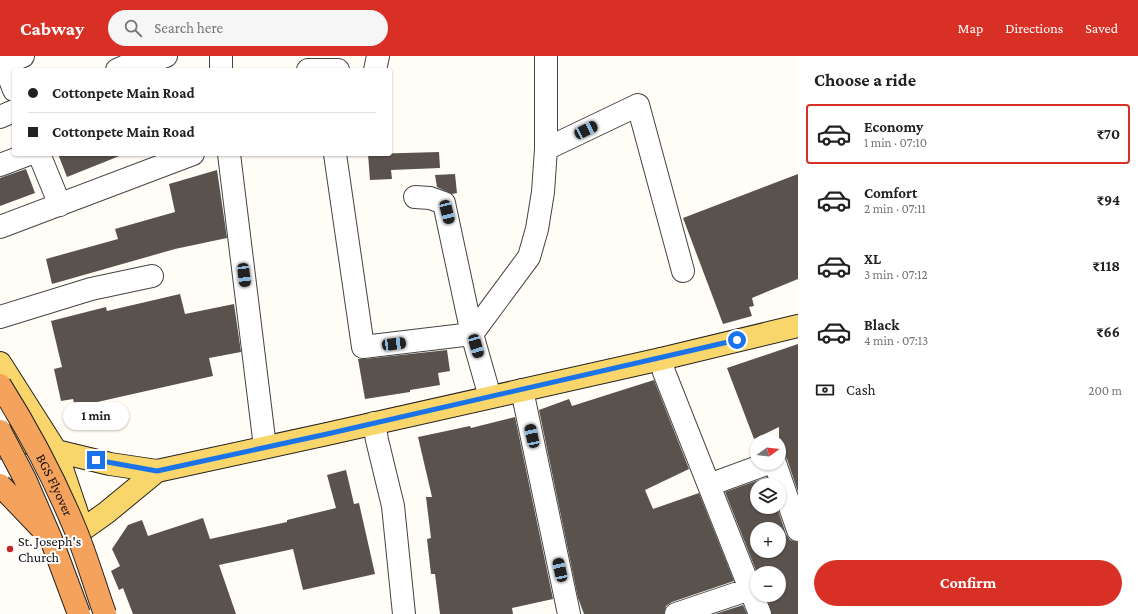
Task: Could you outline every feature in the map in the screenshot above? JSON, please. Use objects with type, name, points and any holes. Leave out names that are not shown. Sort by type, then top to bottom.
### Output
[{"type":"highway","name":"BGS Flyover","points":[[0,385],[22,421],[46,466],[76,531],[105,614]]},
{"type":"highway","name":"BGS Flyover","points":[[0,431],[24,479],[51,539],[79,614]]},
{"type":"highway","points":[[2,469],[51,539]]},
{"type":"main road","points":[[0,434],[56,451],[110,464],[157,471],[522,390],[798,326]]},
{"type":"main road","points":[[0,363],[56,451],[112,614]]},
{"type":"main road","points":[[2,469],[50,555],[68,614]]},
{"type":"main road","points":[[82,530],[106,513],[157,471]]},
{"type":"street","points":[[130,66],[166,56]]},
{"type":"street","points":[[221,56],[221,68]]},
{"type":"street","points":[[375,68],[378,56]]},
{"type":"street","points":[[335,156],[363,347],[472,334],[529,257],[537,229],[543,192],[546,149],[546,56]]},
{"type":"street","points":[[7,60],[12,81]]},
{"type":"street","points":[[546,149],[638,105],[683,271]]},
{"type":"street","points":[[0,117],[12,112]]},
{"type":"street","points":[[0,165],[24,156]]},
{"type":"street","points":[[40,156],[60,205]]},
{"type":"street","points":[[0,227],[188,156]]},
{"type":"street","points":[[229,156],[265,447]]},
{"type":"street","points":[[415,197],[430,198],[444,203],[472,334],[490,397]]},
{"type":"street","points":[[0,317],[91,290],[152,276]]},
{"type":"street","points":[[661,358],[664,372],[750,589],[676,614]]},
{"type":"street","points":[[522,390],[569,614]]},
{"type":"street","points":[[374,423],[393,506],[404,614]]},
{"type":"street","points":[[709,485],[750,470]]},
{"type":"street","points":[[777,470],[798,530]]},
{"type":"street","points":[[755,602],[760,614]]},
{"type":"building","points":[[439,152],[440,168],[391,170],[392,179],[370,180],[368,156],[392,156],[392,153]]},
{"type":"building","points":[[59,156],[120,156],[67,177]]},
{"type":"building","points":[[26,169],[35,193],[0,206],[0,178]]},
{"type":"building","points":[[217,170],[227,238],[175,249],[52,284],[46,259],[118,239],[115,229],[175,212],[169,184]]},
{"type":"building","points":[[455,174],[457,193],[452,194],[437,187],[435,175]]},
{"type":"building","points":[[798,174],[798,279],[752,298],[754,306],[749,307],[752,316],[723,324],[683,218]]},
{"type":"building","points":[[180,294],[185,314],[234,304],[241,352],[209,358],[213,376],[75,407],[73,399],[61,401],[54,369],[62,367],[51,321],[106,307],[107,311]]},
{"type":"building","points":[[798,344],[798,492],[786,458],[786,434],[779,434],[779,427],[764,434],[752,434],[727,368]]},
{"type":"building","points":[[447,350],[450,371],[438,373],[440,385],[410,390],[410,392],[365,399],[358,359]]},
{"type":"building","points":[[654,380],[689,469],[645,490],[653,509],[699,493],[734,581],[672,602],[666,606],[664,614],[584,614],[578,598],[539,410],[569,399],[572,406]]},
{"type":"building","points":[[515,417],[553,599],[512,608],[513,614],[440,614],[435,574],[431,574],[427,539],[431,538],[426,497],[432,497],[418,437],[470,426],[471,428]]},
{"type":"building","points":[[346,470],[354,504],[359,503],[375,574],[303,590],[293,549],[219,565],[236,614],[133,614],[123,588],[119,590],[111,571],[120,566],[112,549],[128,525],[142,520],[148,536],[203,518],[210,539],[287,522],[287,520],[336,508],[327,475]]},
{"type":"building","points":[[750,483],[750,514],[779,514],[782,522],[750,522],[750,555],[725,492]]},
{"type":"building","points":[[786,534],[790,540],[798,542],[798,614],[772,614],[768,602],[786,602],[786,566],[754,566],[751,558],[786,558]]},
{"type":"building","points":[[743,605],[747,614],[715,614]]},
{"type":"place","name":"St. Joseph's Church","points":[[10,549]]},
{"type":"route","points":[[96,460],[110,464],[157,471],[327,434],[737,340]]}]
